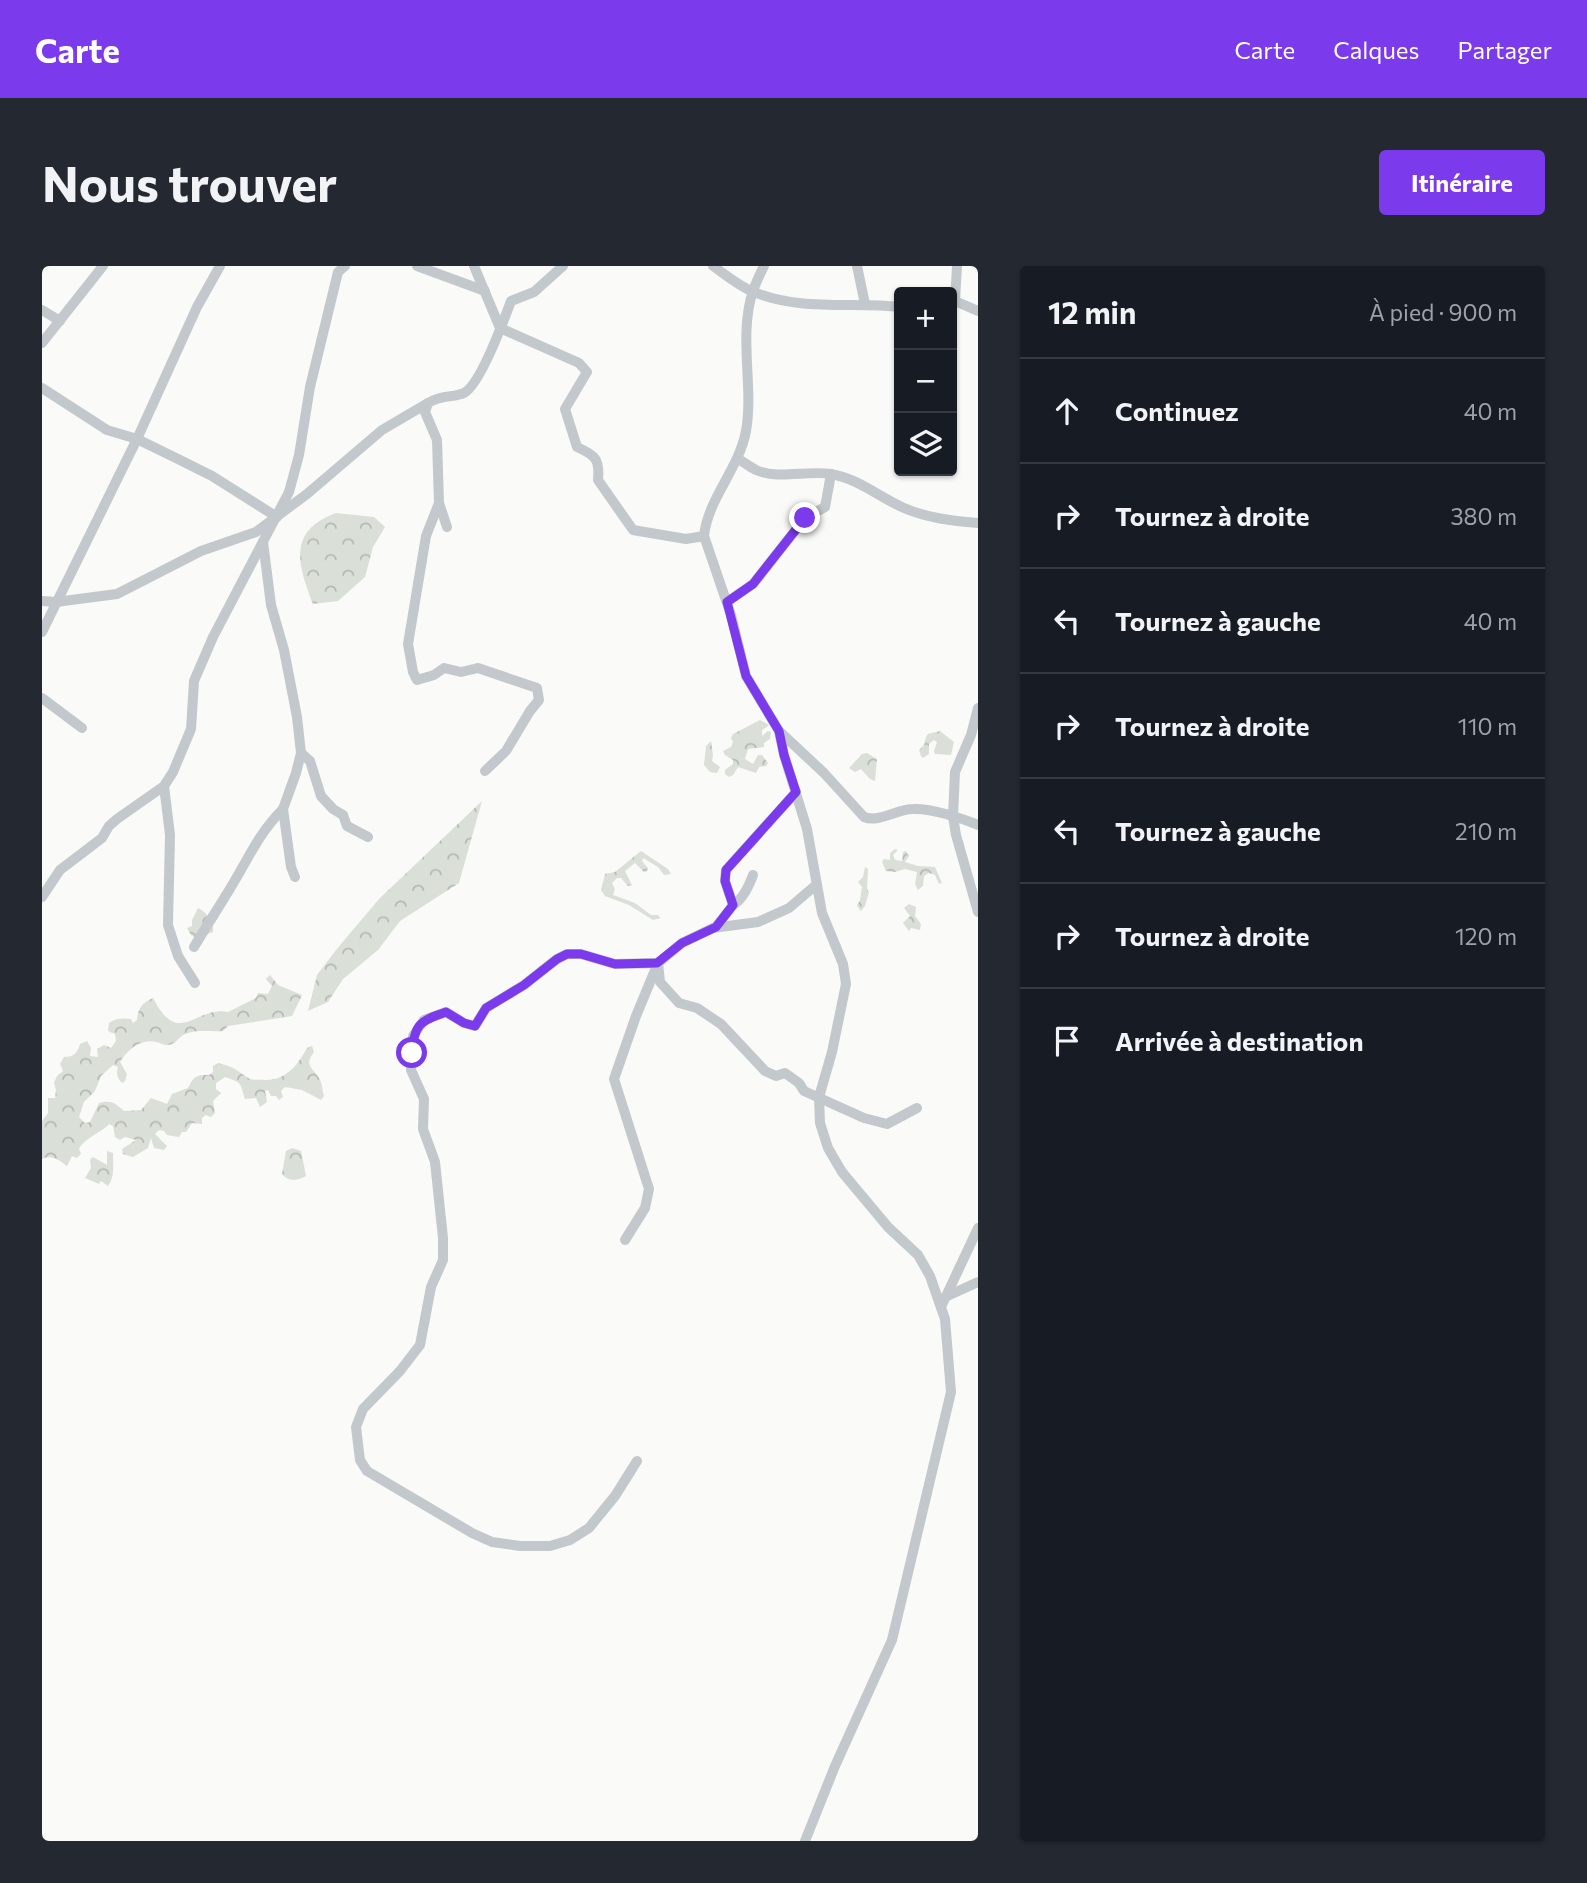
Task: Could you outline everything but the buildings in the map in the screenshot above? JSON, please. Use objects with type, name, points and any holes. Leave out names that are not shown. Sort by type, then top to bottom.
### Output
[{"type":"street","points":[[42,343],[103,266]]},
{"type":"street","points":[[42,632],[137,439],[197,307],[220,266]]},
{"type":"street","points":[[42,897],[60,870],[102,838],[117,819],[164,786],[173,772],[191,729],[194,681],[213,638],[289,492],[299,455],[310,387],[338,272],[345,266]]},
{"type":"street","points":[[417,266],[485,291]]},
{"type":"street","points":[[474,266],[500,328],[579,363],[587,372],[565,409],[577,447],[592,454],[599,466],[598,480],[633,530],[686,539],[705,536]]},
{"type":"street","points":[[42,601],[56,603],[117,594],[201,551],[256,532],[382,430],[439,396],[464,393],[475,382],[511,301],[534,292],[563,266]]},
{"type":"street","points":[[713,266],[752,292],[783,301],[824,306],[865,304],[894,307]]},
{"type":"street","points":[[764,266],[752,292],[748,327],[746,432],[738,458],[711,508],[705,536],[732,617],[746,676],[779,731],[824,773],[864,817],[877,818],[910,809],[978,825]]},
{"type":"street","points":[[857,266],[865,304]]},
{"type":"street","points":[[955,287],[957,266]]},
{"type":"street","points":[[957,303],[978,311]]},
{"type":"street","points":[[42,310],[60,321]]},
{"type":"street","points":[[42,388],[107,430],[137,439],[212,476],[277,517]]},
{"type":"street","points":[[428,403],[425,412],[437,440],[439,503],[447,527]]},
{"type":"street","points":[[738,458],[757,470],[775,475],[805,472],[831,474],[871,488],[901,507],[921,514],[978,523]]},
{"type":"street","points":[[727,602],[753,584],[805,518],[825,508],[831,474]]},
{"type":"street","points":[[439,503],[426,536],[408,644],[417,680],[434,676],[444,668],[461,672],[478,668],[537,688],[539,700],[506,751],[485,771]]},
{"type":"street","points":[[194,947],[247,855],[282,809],[301,753],[284,650],[271,605],[263,542]]},
{"type":"street","points":[[42,698],[82,728]]},
{"type":"street","points":[[978,708],[971,735],[955,772],[953,817],[978,912]]},
{"type":"street","points":[[779,731],[807,829],[822,912],[843,964],[846,984],[832,1052],[819,1097],[820,1123],[828,1148],[842,1172],[888,1227],[918,1255],[943,1302],[951,1392],[892,1640],[835,1766],[805,1841]]},
{"type":"street","points":[[301,753],[310,761],[321,796],[332,809],[343,815],[347,825],[368,837]]},
{"type":"street","points":[[164,786],[170,835],[167,849],[167,925],[178,956],[195,983]]},
{"type":"street","points":[[733,905],[725,881],[726,870],[796,792]]},
{"type":"street","points":[[282,809],[295,877]]},
{"type":"street","points":[[716,927],[749,886],[753,875]]},
{"type":"street","points":[[625,1240],[645,1208],[649,1189],[614,1079],[657,963],[682,943],[716,927],[758,922],[779,913],[816,885]]},
{"type":"street","points":[[638,1461],[589,1528],[570,1540],[550,1546],[520,1546],[492,1542],[472,1533],[368,1471],[360,1460],[356,1427],[363,1409],[400,1371],[420,1345],[431,1287],[443,1259],[435,1162],[423,1129],[424,1099],[411,1070],[413,1036],[418,1028],[424,1020],[446,1012],[475,1026],[486,1008],[567,954],[581,954],[615,964],[657,963]]},
{"type":"street","points":[[657,963],[660,982],[679,1003],[697,1009],[721,1024],[765,1071],[776,1076],[785,1073],[799,1083],[804,1091],[864,1118],[887,1124],[917,1108]]},
{"type":"street","points":[[943,1302],[978,1227]]},
{"type":"street","points":[[943,1302],[978,1282]]},
{"type":"green space","points":[[336,513],[374,517],[385,527],[373,547],[365,577],[338,601],[313,604],[303,575],[300,550],[310,529],[320,520]]},
{"type":"green space","points":[[760,720],[769,725],[762,730],[762,736],[768,731],[771,732],[770,739],[764,743],[764,747],[748,749],[745,759],[753,764],[758,755],[762,755],[768,763],[759,767],[756,773],[738,767],[729,777],[725,770],[733,764],[733,760],[723,751],[731,747],[733,734]]},
{"type":"green space","points":[[940,731],[954,742],[951,755],[935,754],[937,742],[934,740],[929,744],[929,754],[923,758],[919,750],[927,735]]},
{"type":"green space","points":[[711,741],[712,761],[720,767],[717,773],[710,772],[704,765],[706,746]]},
{"type":"green space","points":[[867,753],[877,759],[875,781],[861,769],[855,772],[849,768],[862,754]]},
{"type":"green space","points":[[482,801],[459,883],[400,921],[378,950],[343,979],[328,1002],[308,1011],[317,975],[336,950],[379,899]]},
{"type":"green space","points":[[898,850],[893,855],[895,860],[902,861],[903,852],[906,851],[909,856],[905,862],[935,867],[942,883],[939,884],[935,875],[929,873],[924,876],[923,886],[918,890],[915,884],[917,872],[905,869],[886,871],[882,862],[884,859],[890,860],[890,853]]},
{"type":"green space","points":[[641,851],[668,869],[671,874],[664,875],[658,867],[643,858],[647,871],[644,872],[635,863],[625,871],[632,885],[628,886],[621,878],[617,878],[612,883],[615,889],[613,895],[635,903],[660,918],[653,920],[629,905],[605,896],[601,890],[605,874],[615,872]]},
{"type":"green space","points":[[865,867],[868,869],[869,892],[861,911],[857,906],[862,887],[858,882],[863,877]]},
{"type":"green space","points":[[909,904],[916,907],[915,916],[921,924],[920,930],[911,928],[909,931],[903,923],[910,916],[904,908]]},
{"type":"green space","points":[[198,908],[209,918],[213,932],[195,938],[187,928],[192,926]]},
{"type":"green space","points":[[270,975],[278,985],[302,995],[292,1016],[228,1026],[223,1031],[190,1032],[170,1045],[150,1041],[140,1043],[126,1053],[120,1062],[127,1074],[125,1081],[120,1081],[117,1075],[118,1067],[113,1065],[101,1076],[95,1091],[84,1102],[79,1117],[85,1123],[90,1122],[99,1103],[103,1102],[113,1103],[124,1111],[141,1110],[151,1098],[167,1104],[172,1094],[188,1088],[196,1077],[209,1075],[213,1072],[213,1066],[218,1063],[252,1079],[279,1078],[290,1071],[307,1048],[312,1046],[314,1052],[309,1063],[321,1082],[324,1096],[321,1100],[302,1090],[285,1087],[281,1091],[283,1097],[279,1100],[276,1096],[271,1096],[268,1090],[265,1091],[267,1102],[260,1107],[256,1098],[245,1099],[238,1082],[225,1077],[216,1083],[216,1089],[221,1093],[213,1101],[215,1113],[211,1117],[206,1115],[202,1118],[202,1124],[192,1123],[179,1137],[159,1130],[155,1134],[167,1146],[164,1150],[154,1148],[151,1138],[148,1148],[133,1157],[123,1154],[122,1149],[136,1140],[125,1137],[120,1140],[115,1137],[113,1126],[109,1124],[85,1142],[79,1149],[81,1154],[77,1158],[72,1156],[67,1166],[52,1157],[42,1159],[42,1121],[48,1113],[48,1098],[55,1098],[54,1083],[63,1071],[60,1064],[64,1057],[74,1054],[80,1044],[87,1041],[91,1048],[90,1056],[98,1057],[97,1049],[104,1045],[111,1048],[116,1041],[115,1034],[108,1031],[109,1023],[125,1018],[131,1019],[133,1023],[137,1020],[141,1006],[153,998],[162,1013],[171,1021],[180,1023],[217,1011],[228,1012],[256,998],[258,993],[268,994],[272,986],[266,979]]},
{"type":"green space","points":[[292,1148],[301,1151],[306,1176],[296,1180],[282,1174],[286,1151]]},
{"type":"green space","points":[[107,1151],[113,1153],[113,1175],[108,1186],[101,1181],[99,1184],[85,1178],[93,1157],[107,1165]]},
{"type":"route","points":[[412,1053],[413,1036],[424,1020],[446,1012],[475,1026],[486,1008],[567,954],[581,954],[615,964],[657,963],[682,943],[716,927],[733,905],[725,881],[726,870],[796,792],[779,731],[746,676],[727,602],[753,584],[805,518]]}]
